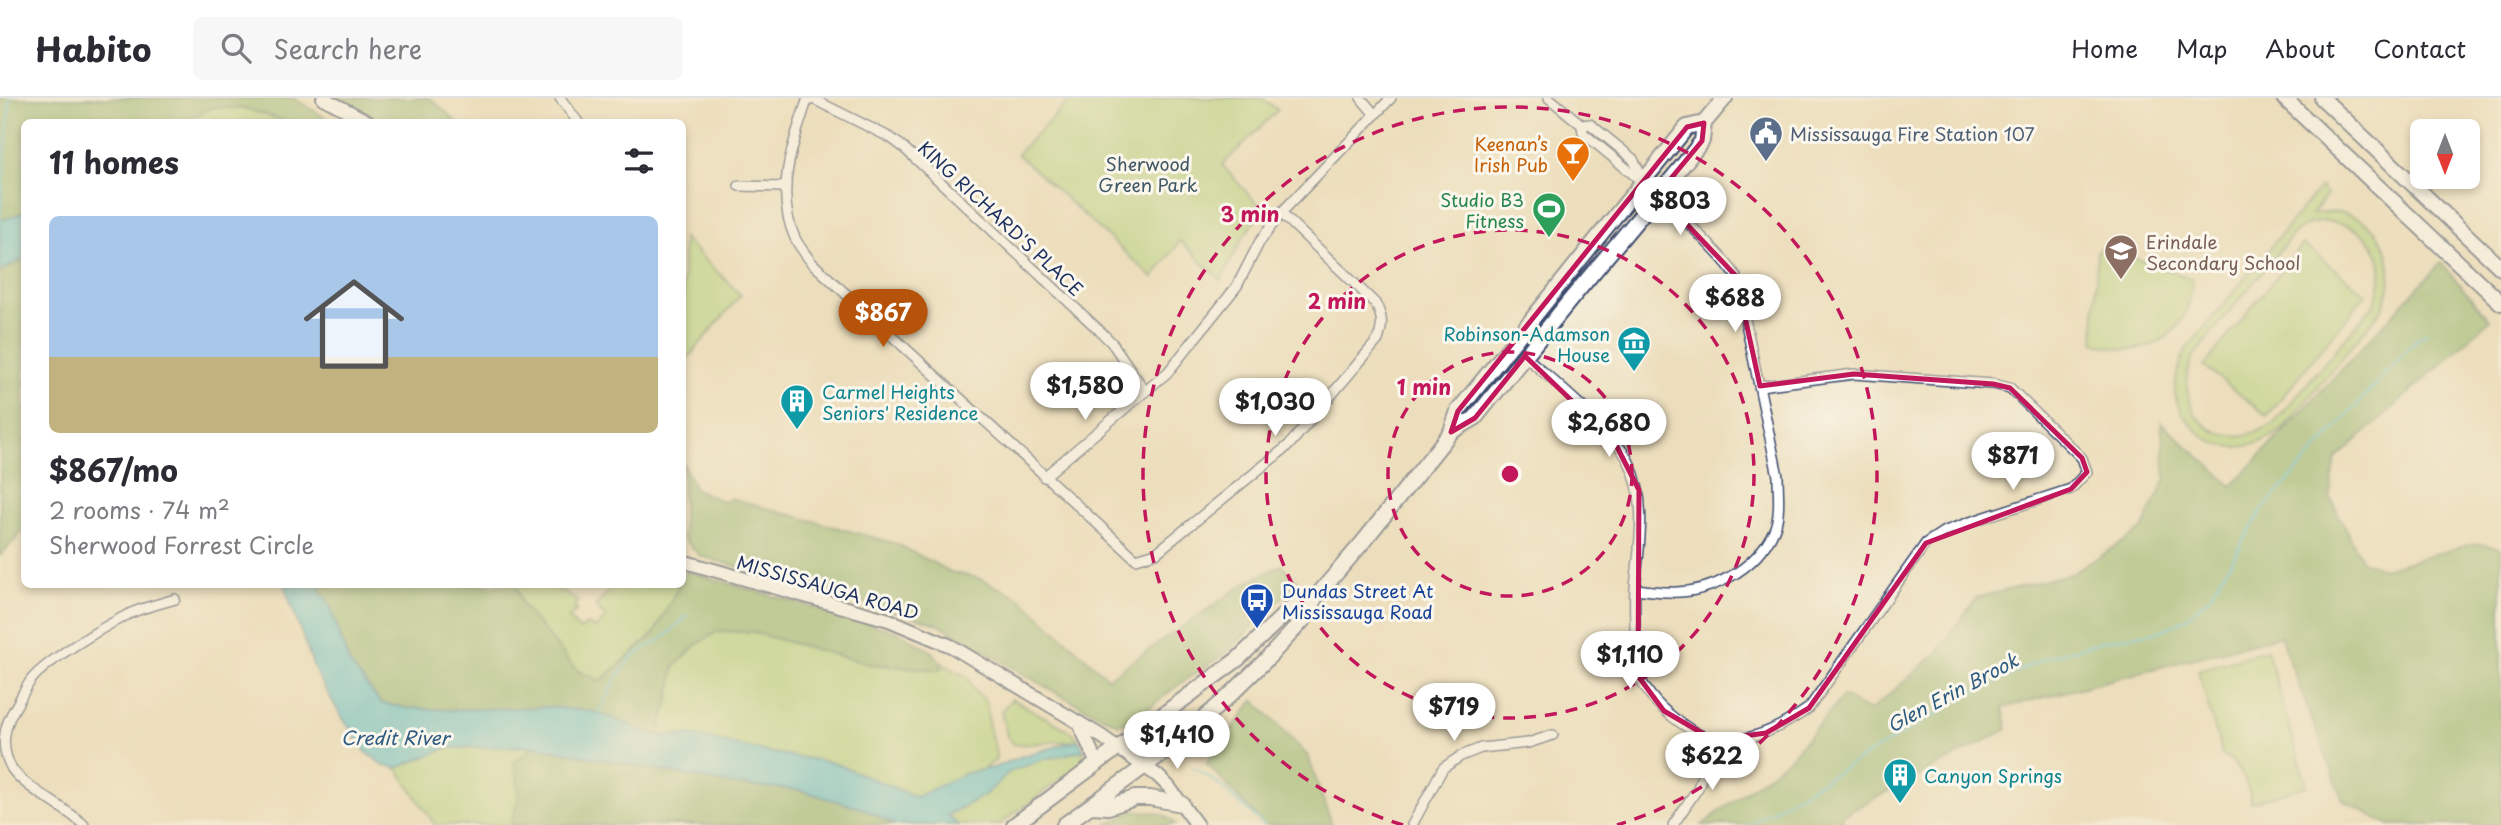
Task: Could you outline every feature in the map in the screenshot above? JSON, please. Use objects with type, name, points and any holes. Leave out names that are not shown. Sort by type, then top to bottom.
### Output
[{"type":"main road","points":[[323,98],[363,119]]},
{"type":"main road","points":[[1064,825],[1145,767],[1201,722],[1267,659],[1305,618],[1315,598],[1451,432],[1475,418],[1702,141],[1704,123],[1725,98]]},
{"type":"main road","points":[[2284,98],[2498,300]]},
{"type":"main road","points":[[2322,98],[2501,268]]},
{"type":"main road","points":[[1451,432],[1458,411],[1687,127],[1704,123]]},
{"type":"main road","name":"MISSISSAUGA ROAD","points":[[686,562],[889,621],[951,646],[1119,748],[1169,787],[1197,825]]},
{"type":"main road","points":[[1014,825],[1238,659],[1291,608],[1315,598]]},
{"type":"main road","points":[[1079,723],[1097,764]]},
{"type":"main road","points":[[1091,806],[1108,807],[1135,798],[1182,804]]},
{"type":"street","points":[[560,98],[576,119]]},
{"type":"street","points":[[809,98],[784,187],[787,213],[796,239],[811,262],[1136,559],[1156,554],[1289,446],[1378,340],[1383,325],[1375,303],[1280,213]]},
{"type":"street","name":"KING RICHARD'S PLACE","points":[[809,98],[891,138],[902,147],[1112,343],[1145,391]]},
{"type":"street","points":[[1361,98],[1375,115]]},
{"type":"street","points":[[1044,477],[1168,372],[1229,295],[1280,213],[1391,98]]},
{"type":"street","points":[[1549,98],[1582,125],[1583,133],[1658,194],[1724,257],[1736,276],[1778,476],[1779,505],[1774,530],[1746,568],[1698,590],[1669,592],[1635,589]]},
{"type":"street","points":[[739,186],[784,187]]},
{"type":"street","points":[[1525,355],[1603,429],[1629,461],[1639,491],[1641,513],[1635,589],[1634,644],[1638,676],[1664,712],[1699,735],[1714,740],[1766,733],[1791,721],[1809,708],[1926,543],[1943,532],[2071,489],[2087,472],[2082,458],[2010,388],[1993,384],[1854,374],[1760,386]]},
{"type":"street","points":[[84,825],[66,809],[24,781],[12,769],[5,753],[7,721],[32,679],[52,661],[131,613],[175,599]]},
{"type":"street","points":[[1412,825],[1443,768],[1461,756],[1481,748],[1528,743],[1553,735]]},
{"type":"street","points":[[1673,825],[1698,788],[1714,740]]},
{"type":"highlighted area","points":[[1704,123],[1702,141],[1658,194],[1736,276],[1760,386],[1854,374],[1993,384],[2010,388],[2082,458],[2087,472],[2071,489],[1926,543],[1809,708],[1766,733],[1714,740],[1664,711],[1638,676],[1639,490],[1614,441],[1525,356],[1475,418],[1451,432],[1458,411],[1687,127]]},
{"type":"green space","points":[[0,98],[293,98],[328,119],[279,119],[247,109],[214,107],[190,119],[21,119],[21,213],[0,221]]},
{"type":"green space","points":[[333,98],[430,98],[454,119],[372,119]]},
{"type":"green space","name":"Sherwood Green Park","points":[[1072,98],[1262,98],[1278,110],[1222,165],[1263,210],[1243,238],[1221,280],[1180,241],[1153,278],[1017,154]]},
{"type":"green space","points":[[214,107],[247,109],[279,119],[190,119]]},
{"type":"green space","points":[[2320,187],[2327,195],[2312,214],[2336,212],[2350,215],[2375,231],[2383,243],[2388,255],[2390,283],[2381,311],[2283,429],[2271,437],[2247,446],[2235,447],[2211,441],[2200,434],[2182,413],[2176,398],[2176,377],[2185,351]],"holes":[[[2326,221],[2342,224],[2367,238],[2380,260],[2379,288],[2374,304],[2274,423],[2255,432],[2236,435],[2220,433],[2206,425],[2195,413],[2189,398],[2187,379],[2192,358],[2294,233],[2309,224]]]},
{"type":"green space","points":[[686,241],[741,295],[686,360]]},
{"type":"green space","points":[[2303,244],[2366,294],[2267,416],[2204,366]]},
{"type":"green space","points":[[2103,247],[2193,279],[2190,299],[2183,316],[2174,330],[2162,340],[2148,347],[2132,349],[2114,348],[2094,342],[2097,251]]},
{"type":"green space","points":[[21,260],[21,533],[0,556],[0,271]]},
{"type":"green space","points":[[2441,263],[2490,320],[2336,459],[2330,497],[2362,561],[2383,569],[2474,543],[2501,548],[2501,825],[2389,825],[2343,800],[2280,636],[2003,708],[2008,729],[1843,815],[1841,825],[1702,825],[1791,757],[1843,696],[1870,711],[1937,653],[1976,598],[2073,573],[2142,530],[2166,478],[2161,422],[2232,486]]},
{"type":"green space","points":[[686,470],[695,489],[725,502],[730,498],[897,544],[951,572],[978,578],[1019,597],[1108,678],[1244,584],[1282,565],[1298,582],[1225,654],[1133,720],[1118,724],[1060,695],[938,624],[700,556],[686,541]]},
{"type":"green space","points":[[686,571],[898,632],[930,650],[943,664],[940,670],[869,664],[752,632],[718,631],[696,645],[674,667],[669,700],[658,735],[595,712],[551,707],[450,710],[405,708],[381,703],[349,663],[329,603],[318,588],[517,588],[522,604],[576,670],[601,681],[654,634],[677,588],[686,588]]},
{"type":"green space","points":[[517,588],[557,588],[562,593],[564,591],[578,602],[574,607],[577,610],[569,618],[580,630],[587,624],[595,628],[606,618],[595,606],[612,588],[677,588],[654,634],[601,681],[576,670],[521,604]]},
{"type":"green space","points":[[718,631],[752,632],[869,664],[940,670],[943,664],[968,677],[976,693],[984,700],[996,760],[982,770],[966,773],[917,797],[834,763],[691,735],[658,735],[669,700],[674,667],[696,645]]},
{"type":"green space","points":[[2267,650],[2307,786],[2251,802],[2242,775],[2234,763],[2222,754],[2198,670]]},
{"type":"green space","points":[[1012,699],[1072,732],[1079,740],[1013,744],[1007,736],[1001,711]]},
{"type":"green space","points":[[1254,700],[1308,756],[1332,825],[1264,825],[1206,763]]},
{"type":"green space","points":[[535,746],[513,764],[519,792],[512,825],[435,825],[397,768],[447,748]]},
{"type":"green space","points":[[535,746],[735,785],[800,790],[864,809],[895,825],[512,825],[519,792],[513,764]]},
{"type":"green space","points":[[1084,750],[1083,760],[1078,766],[999,825],[958,825],[947,816],[986,794],[1009,772],[1041,760]]},
{"type":"green space","points":[[1133,811],[1162,814],[1176,825],[1106,825]]},
{"type":"water","points":[[21,213],[21,260],[0,271],[0,221]]},
{"type":"water","name":"Credit River","points":[[285,588],[318,588],[329,603],[349,663],[381,703],[405,708],[450,710],[551,707],[595,712],[659,736],[691,735],[834,763],[916,797],[966,773],[993,768],[1022,756],[1079,740],[1084,750],[1041,760],[1009,772],[986,794],[947,815],[958,825],[895,825],[864,809],[800,790],[735,785],[535,746],[447,748],[397,768],[384,766],[365,751],[316,673]]},
{"type":"waterway","points":[[0,221],[10,98]]},
{"type":"waterway","name":"Glen Erin Brook","points":[[1748,825],[1972,693],[2046,658],[2103,641],[2160,631],[2186,619],[2211,595],[2262,510],[2414,342],[2427,332]]},
{"type":"waterway","points":[[597,715],[618,676],[633,656],[662,639],[687,616]]},
{"type":"waterway","points":[[1193,767],[1216,782],[1264,825]]},
{"type":"place","name":"Mississauga Fire Station 107","points":[[1766,163]]},
{"type":"place","name":"Keenan’s Irish Pub","points":[[1573,183]]},
{"type":"place","name":"Studio B3 Fitness","points":[[1549,239]]},
{"type":"place","name":"Erindale Secondary School","points":[[2121,281]]},
{"type":"place","name":"Robinson-Adamson House","points":[[1634,373]]},
{"type":"place","name":"Carmel Heights Seniors' Residence","points":[[797,431]]},
{"type":"place","name":"Dundas Street At Mississauga Road","points":[[1257,630]]},
{"type":"place","name":"Canyon Springs","points":[[1900,805]]}]
